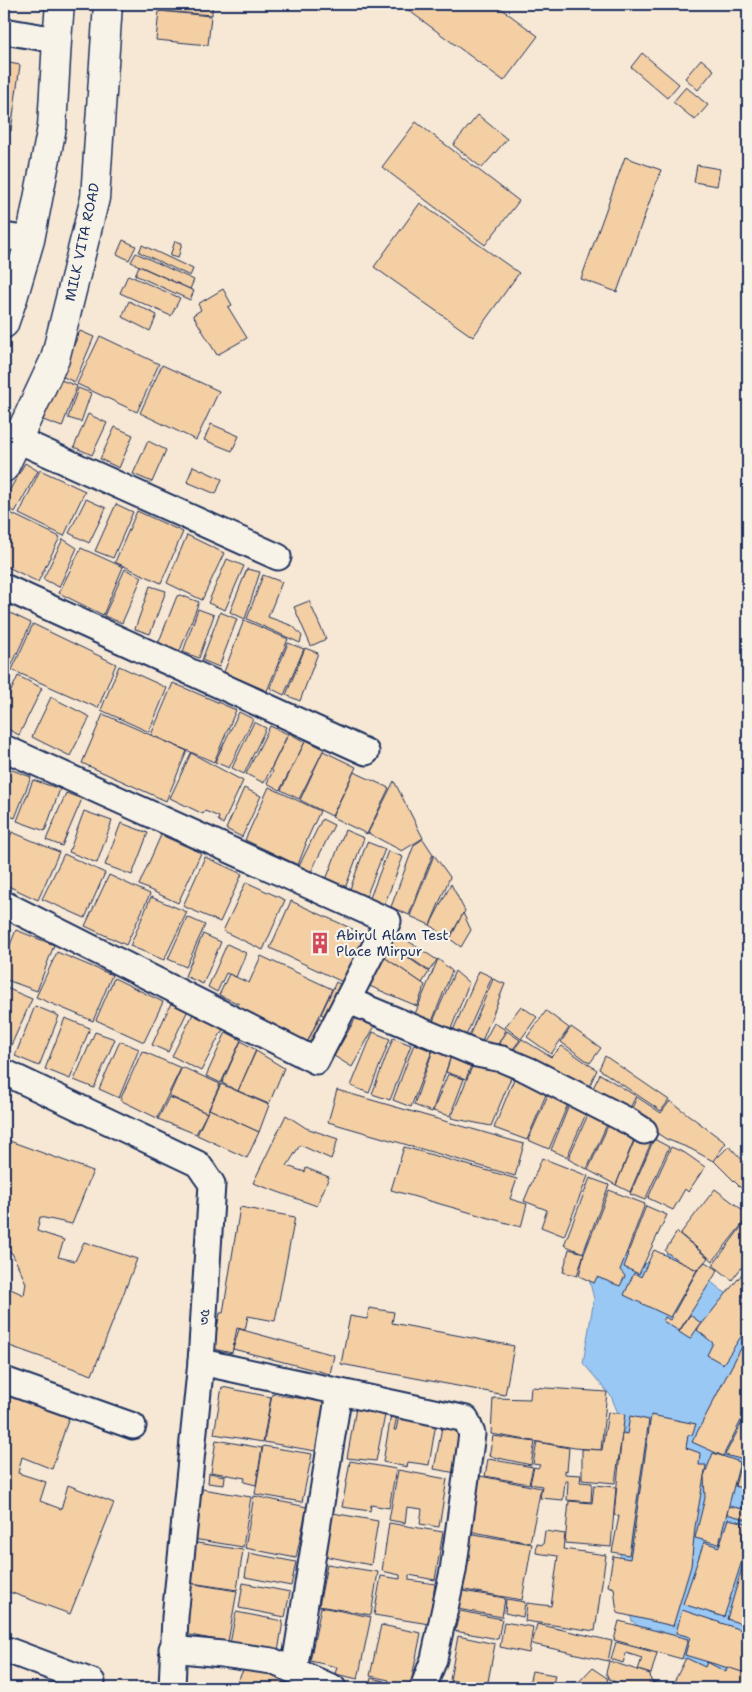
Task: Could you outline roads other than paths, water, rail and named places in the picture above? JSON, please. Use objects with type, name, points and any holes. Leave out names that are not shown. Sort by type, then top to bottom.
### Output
[{"type":"street","points":[[4,324],[14,298],[17,238],[52,127],[60,4]]},
{"type":"street","name":"MILK VITA ROAD","points":[[4,468],[55,359],[95,198],[108,4]]},
{"type":"street","points":[[4,31],[57,40]]},
{"type":"street","points":[[18,440],[278,556]]},
{"type":"street","points":[[4,587],[366,752]]},
{"type":"street","points":[[4,748],[388,921],[316,1061],[4,904]]},
{"type":"street","points":[[347,1000],[477,1054],[502,1059],[528,1070],[644,1131]]},
{"type":"street","name":"৩৫","points":[[4,1072],[198,1164],[212,1184],[200,1362],[172,1649],[172,1688]]},
{"type":"street","points":[[200,1362],[466,1419],[472,1434],[453,1571],[434,1659],[423,1688]]},
{"type":"street","points":[[4,1380],[133,1426]]},
{"type":"street","points":[[294,1671],[339,1392]]},
{"type":"street","points":[[4,1649],[92,1682]]},
{"type":"street","points":[[172,1649],[272,1661],[333,1688]]},
{"type":"water","points":[[579,1238],[616,1247],[644,1264],[668,1253],[685,1260],[721,1290],[748,1306],[748,1688],[715,1688],[716,1677],[665,1648],[632,1621],[619,1576],[624,1486],[624,1428],[611,1396],[583,1363],[594,1299]]},
{"type":"place","name":"Abirul Alam Test Place Mirpur","points":[[320,943]]}]
